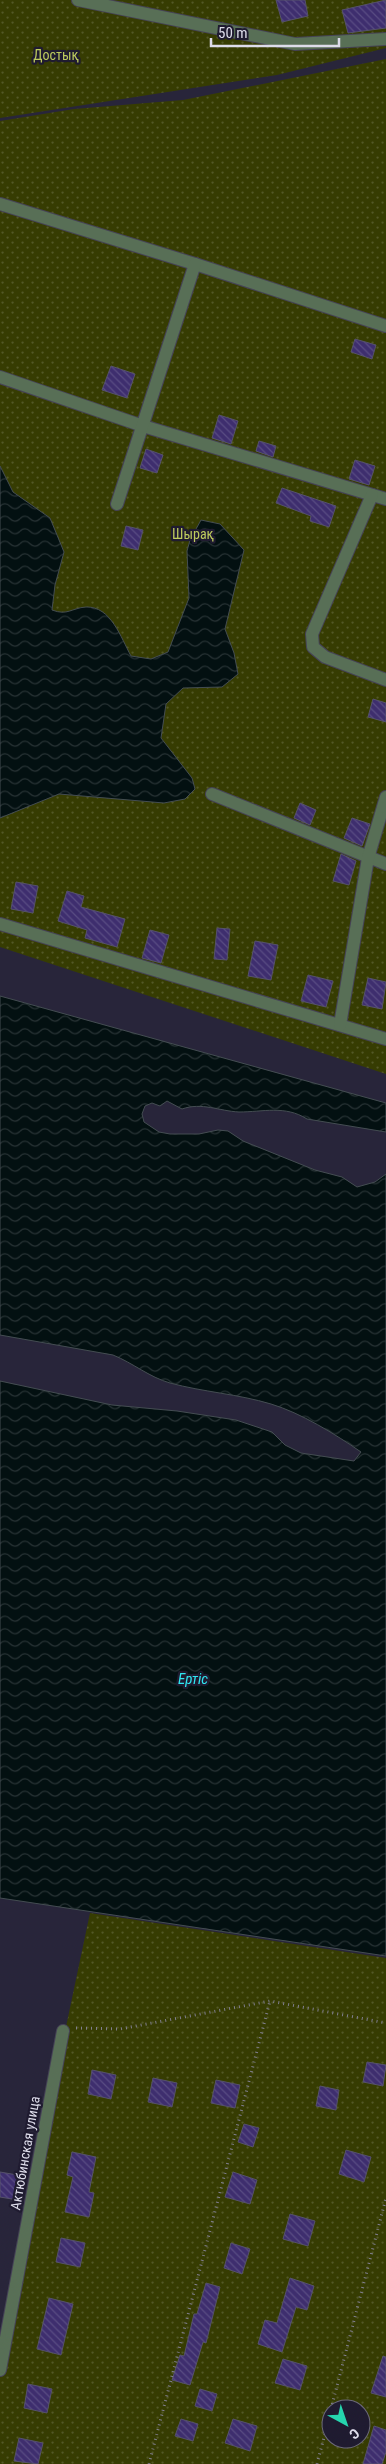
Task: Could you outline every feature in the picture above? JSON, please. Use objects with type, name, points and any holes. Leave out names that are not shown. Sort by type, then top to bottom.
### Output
[{"type":"street","points":[[78,0],[295,44],[386,39]]},
{"type":"street","points":[[0,204],[386,326]]},
{"type":"street","points":[[116,504],[143,426],[194,264]]},
{"type":"street","points":[[0,376],[143,426],[386,499]]},
{"type":"street","points":[[372,495],[312,634],[313,648],[325,657],[386,680]]},
{"type":"street","points":[[212,794],[386,864]]},
{"type":"street","points":[[340,1025],[368,858],[386,796]]},
{"type":"street","points":[[0,924],[386,1039]]},
{"type":"street","name":"Актюбинская улица","points":[[0,2370],[63,2031]]},
{"type":"path","points":[[63,2031],[83,2027],[120,2029],[270,2001],[386,2023]]},
{"type":"path","points":[[149,2464],[270,2001]]},
{"type":"path","points":[[334,2399],[386,2198]]},
{"type":"path","points":[[317,2464],[321,2449]]},
{"type":"green space","name":"Достық","points":[[0,0],[386,0],[386,48],[277,75],[0,118]]},
{"type":"green space","name":"Шырақ","points":[[386,59],[386,1074],[0,947],[0,121],[74,109],[183,100]]},
{"type":"green space","points":[[90,1913],[386,1958],[386,2464],[0,2464],[0,2340]]},
{"type":"water","points":[[0,466],[13,492],[50,518],[64,552],[55,585],[52,610],[66,612],[86,607],[95,608],[102,612],[114,624],[131,656],[151,659],[168,652],[189,598],[187,551],[190,540],[201,520],[220,524],[244,550],[225,629],[234,653],[238,674],[222,687],[183,688],[166,704],[161,738],[192,778],[195,789],[185,799],[164,803],[59,794],[0,818]]},
{"type":"water","name":"Ертіс","points":[[0,996],[386,1103],[386,1132],[307,1119],[290,1112],[274,1110],[239,1112],[197,1106],[182,1109],[167,1101],[160,1106],[152,1103],[145,1106],[142,1114],[144,1122],[159,1132],[199,1134],[218,1130],[228,1131],[243,1141],[315,1170],[342,1177],[357,1187],[375,1182],[386,1174],[386,1956],[0,1898],[0,1381],[112,1405],[177,1411],[236,1420],[272,1432],[285,1445],[301,1453],[354,1461],[361,1452],[318,1425],[271,1404],[170,1383],[113,1355],[0,1335]]},
{"type":"building","points":[[276,0],[305,0],[308,16],[282,22]]},
{"type":"building","points":[[386,0],[386,28],[348,33],[342,10]]},
{"type":"building","points":[[355,339],[376,345],[372,359],[351,352]]},
{"type":"building","points":[[111,366],[135,374],[127,398],[102,390]]},
{"type":"building","points":[[219,415],[238,421],[231,444],[212,438]]},
{"type":"building","points":[[259,441],[276,446],[273,457],[256,451]]},
{"type":"building","points":[[146,449],[163,455],[157,473],[140,468]]},
{"type":"building","points":[[355,460],[375,466],[369,485],[349,479]]},
{"type":"building","points":[[282,488],[336,506],[329,527],[310,521],[311,516],[276,503]]},
{"type":"building","points":[[126,526],[143,530],[138,550],[121,546]]},
{"type":"building","points":[[373,699],[386,703],[386,722],[368,717]]},
{"type":"building","points":[[300,803],[316,810],[310,825],[294,818]]},
{"type":"building","points":[[352,818],[370,824],[362,846],[344,838]]},
{"type":"building","points":[[341,854],[356,861],[349,885],[333,881]]},
{"type":"building","points":[[16,882],[38,886],[33,913],[11,909]]},
{"type":"building","points":[[67,891],[84,896],[81,907],[125,919],[117,947],[85,938],[87,930],[58,921]]},
{"type":"building","points":[[217,928],[230,929],[227,960],[214,959]]},
{"type":"building","points":[[150,930],[169,935],[161,963],[142,958]]},
{"type":"building","points":[[255,941],[278,945],[271,980],[248,976]]},
{"type":"building","points":[[308,975],[333,981],[326,1007],[301,1001]]},
{"type":"building","points":[[368,978],[386,982],[382,1009],[362,1005]]},
{"type":"building","points":[[367,2062],[386,2065],[383,2086],[363,2082]]},
{"type":"building","points":[[92,2070],[116,2075],[111,2099],[88,2094]]},
{"type":"building","points":[[153,2078],[177,2083],[172,2107],[148,2102]]},
{"type":"building","points":[[216,2080],[240,2085],[235,2108],[211,2103]]},
{"type":"building","points":[[320,2086],[339,2090],[336,2110],[316,2106]]},
{"type":"building","points":[[244,2124],[259,2128],[253,2147],[238,2142]]},
{"type":"building","points":[[346,2150],[371,2157],[364,2182],[339,2174]]},
{"type":"building","points":[[72,2152],[96,2157],[89,2192],[94,2193],[89,2217],[65,2212],[73,2177],[67,2175]]},
{"type":"building","points":[[0,2172],[23,2176],[18,2200],[0,2197]]},
{"type":"building","points":[[233,2172],[257,2180],[250,2204],[225,2197]]},
{"type":"building","points":[[290,2214],[315,2221],[308,2246],[283,2239]]},
{"type":"building","points":[[61,2238],[85,2243],[80,2267],[56,2262]]},
{"type":"building","points":[[231,2243],[250,2249],[242,2274],[224,2268]]},
{"type":"building","points":[[290,2278],[314,2286],[307,2310],[296,2307],[282,2352],[258,2344],[265,2320],[277,2323]]},
{"type":"building","points":[[206,2283],[220,2287],[206,2343],[203,2342],[190,2385],[172,2380],[180,2355],[184,2356],[194,2314],[197,2314]]},
{"type":"building","points":[[49,2298],[73,2304],[61,2355],[37,2349]]},
{"type":"building","points":[[383,2356],[386,2357],[386,2397],[371,2393]]},
{"type":"building","points":[[283,2359],[307,2366],[300,2390],[275,2383]]},
{"type":"building","points":[[28,2384],[52,2389],[47,2413],[24,2408]]},
{"type":"building","points":[[200,2389],[217,2394],[212,2411],[195,2406]]},
{"type":"building","points":[[181,2419],[198,2424],[193,2441],[175,2436]]},
{"type":"building","points":[[233,2419],[257,2426],[250,2451],[225,2443]]},
{"type":"building","points":[[374,2426],[386,2430],[386,2452],[382,2464],[363,2464],[367,2449],[371,2449],[371,2436]]},
{"type":"building","points":[[19,2438],[43,2443],[38,2464],[14,2461]]}]
